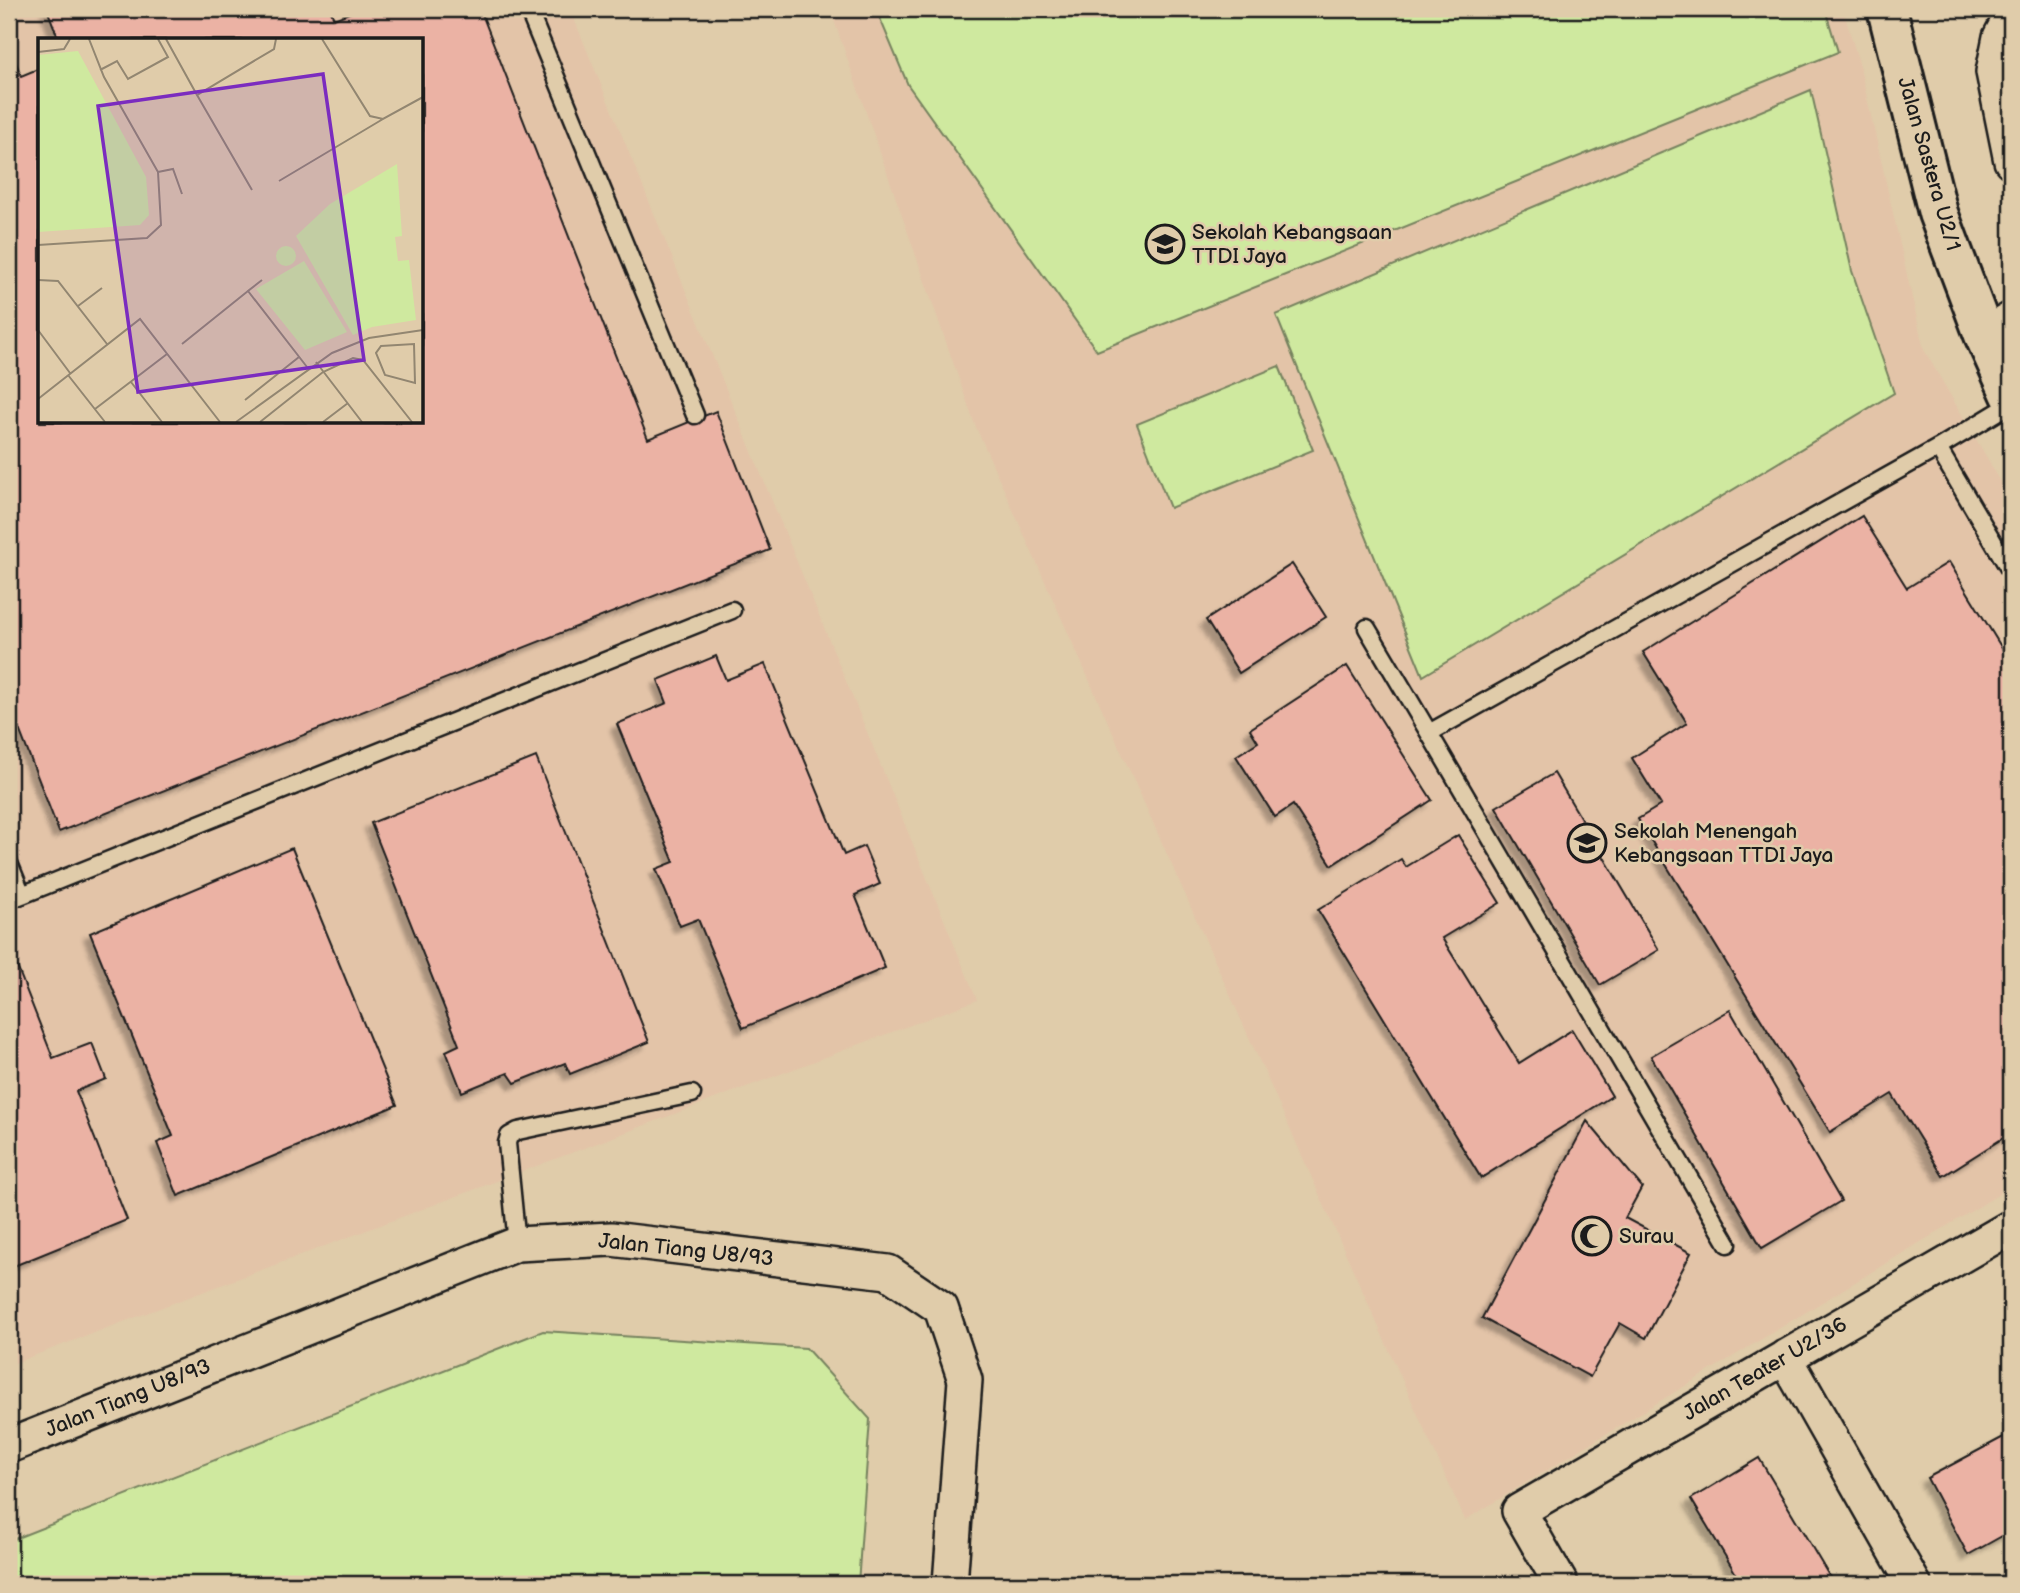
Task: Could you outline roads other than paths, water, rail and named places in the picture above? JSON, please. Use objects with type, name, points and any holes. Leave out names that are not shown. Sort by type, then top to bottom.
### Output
[{"type":"street","name":"Jalan Sastera U2/1","points":[[1887,9],[1938,213],[1998,327],[2011,395]]},
{"type":"street","points":[[2011,16],[2000,37],[1993,72],[2011,161]]},
{"type":"street","name":"Jalan Teater U2/36","points":[[1561,1584],[1519,1511],[2011,1227]]},
{"type":"street","name":"Jalan Tiang U8/93","points":[[9,1446],[517,1244],[611,1239],[888,1272],[941,1308],[965,1380],[950,1584]]},
{"type":"street","points":[[1786,1357],[1914,1584]]},
{"type":"lane","points":[[528,9],[695,415]]},
{"type":"lane","points":[[1429,733],[1938,448],[2011,404]]},
{"type":"lane","points":[[1938,448],[2011,572]]},
{"type":"lane","points":[[9,863],[15,898],[732,610]]},
{"type":"lane","points":[[1367,628],[1728,1244]]},
{"type":"lane","points":[[517,1244],[506,1143],[509,1136],[518,1131],[692,1094]]},
{"type":"place","name":"Sekolah Kebangsaan TTDI Jaya","points":[[1165,244]]},
{"type":"place","name":"Sekolah Menengah Kebangsaan TTDI Jaya","points":[[1587,843]]},
{"type":"place","name":"Surau","points":[[1592,1236]]}]
